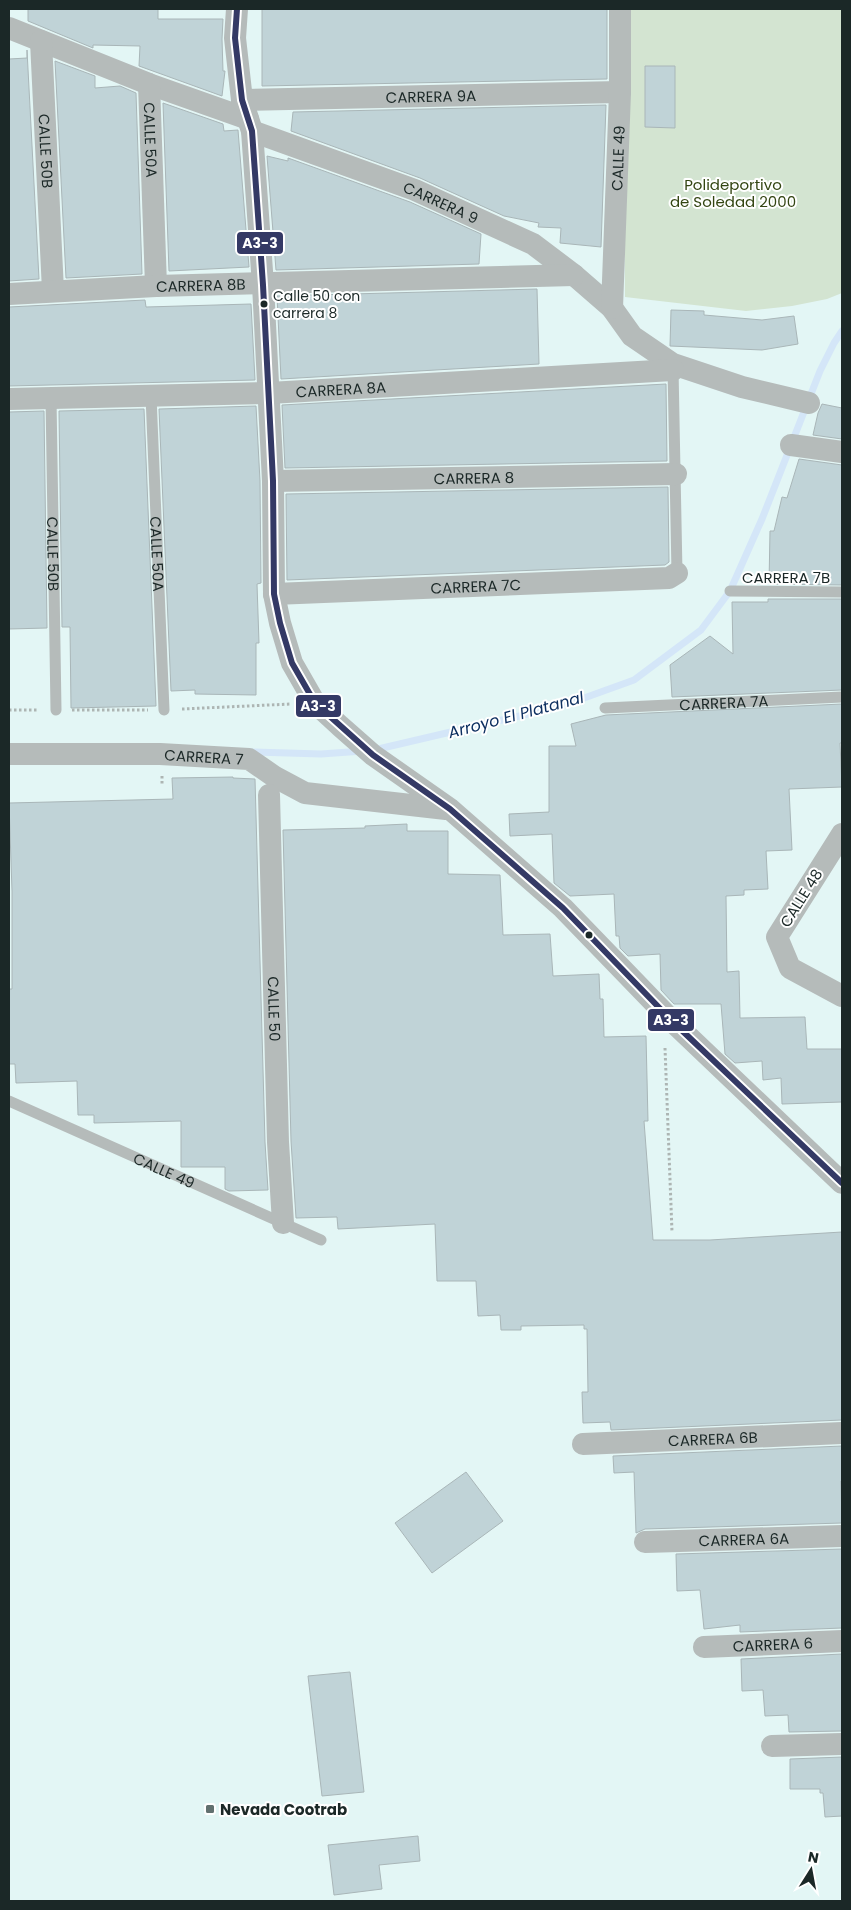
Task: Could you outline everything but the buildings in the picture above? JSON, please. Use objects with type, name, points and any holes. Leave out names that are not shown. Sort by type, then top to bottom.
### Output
[{"type":"street","points":[[237,9],[235,38],[247,117],[263,285],[273,481],[274,594],[280,623],[292,663],[316,703],[340,726],[374,755],[450,810],[563,908],[673,1022],[842,1183]]},
{"type":"street","name":"CALLE 49","points":[[612,308],[620,92],[620,9]]},
{"type":"street","name":"CARRERA 9","points":[[9,28],[149,84],[247,117],[533,244],[612,308],[632,336],[673,367]]},
{"type":"street","name":"CALLE 50B","points":[[41,41],[53,291]]},
{"type":"street","name":"CALLE 50A","points":[[149,84],[156,286]]},
{"type":"street","name":"CARRERA 9A","points":[[247,117],[620,92]]},
{"type":"street","name":"CARRERA 8B","points":[[9,294],[156,286],[263,285],[574,276]]},
{"type":"street","points":[[673,367],[742,387],[809,403]]},
{"type":"street","name":"CARRERA 8A","points":[[9,398],[268,393],[673,367]]},
{"type":"street","points":[[791,446],[842,452]]},
{"type":"street","name":"CARRERA 8","points":[[273,481],[676,474]]},
{"type":"street","name":"CARRERA 7C","points":[[274,594],[669,578],[677,573]]},
{"type":"street","name":"CARRERA 7","points":[[9,754],[160,754],[249,759],[275,777],[305,793],[450,810]]},
{"type":"street","name":"CALLE 50","points":[[270,795],[278,1132],[283,1223]]},
{"type":"street","name":"CALLE 48","points":[[842,834],[777,937],[790,968],[842,996]]},
{"type":"street","name":"CARRERA 6B","points":[[583,1444],[842,1433]]},
{"type":"street","name":"CARRERA 6A","points":[[645,1542],[842,1536]]},
{"type":"street","name":"CARRERA 6","points":[[704,1647],[842,1641]]},
{"type":"street","points":[[772,1746],[842,1744]]},
{"type":"lane","points":[[673,367],[677,573]]},
{"type":"lane","name":"CALLE 50A","points":[[151,396],[164,710]]},
{"type":"lane","name":"CALLE 50B","points":[[51,398],[56,710]]},
{"type":"lane","name":"CARRERA 7B","points":[[730,592],[842,592]]},
{"type":"lane","name":"CARRERA 7A","points":[[605,708],[842,697]]},
{"type":"lane","name":"CALLE 49","points":[[9,1101],[320,1240]]},
{"type":"path","points":[[665,1042],[672,1232]]},
{"type":"green space","name":"Polideportivo de Soledad 2000","points":[[624,9],[842,9],[842,293],[827,299],[792,306],[746,311],[625,297]]},
{"type":"waterway","name":"Arroyo El Platanal","points":[[374,750],[562,706],[634,680],[701,630],[730,591],[762,519],[820,371],[842,331]]},
{"type":"waterway","name":"Arroyo El Platanal","points":[[251,752],[321,754],[363,751]]},
{"type":"transit line","name":"A3-3","points":[[237,9],[235,38],[242,100],[252,131],[263,285],[273,481],[274,594],[280,623],[292,663],[315,703],[373,755],[450,809],[563,908],[673,1022],[842,1183]]},
{"type":"place","name":"Calle 50 con carrera 8","points":[[264,304]]},
{"type":"place","name":"Nevada Cootrab","points":[[210,1809]]}]
